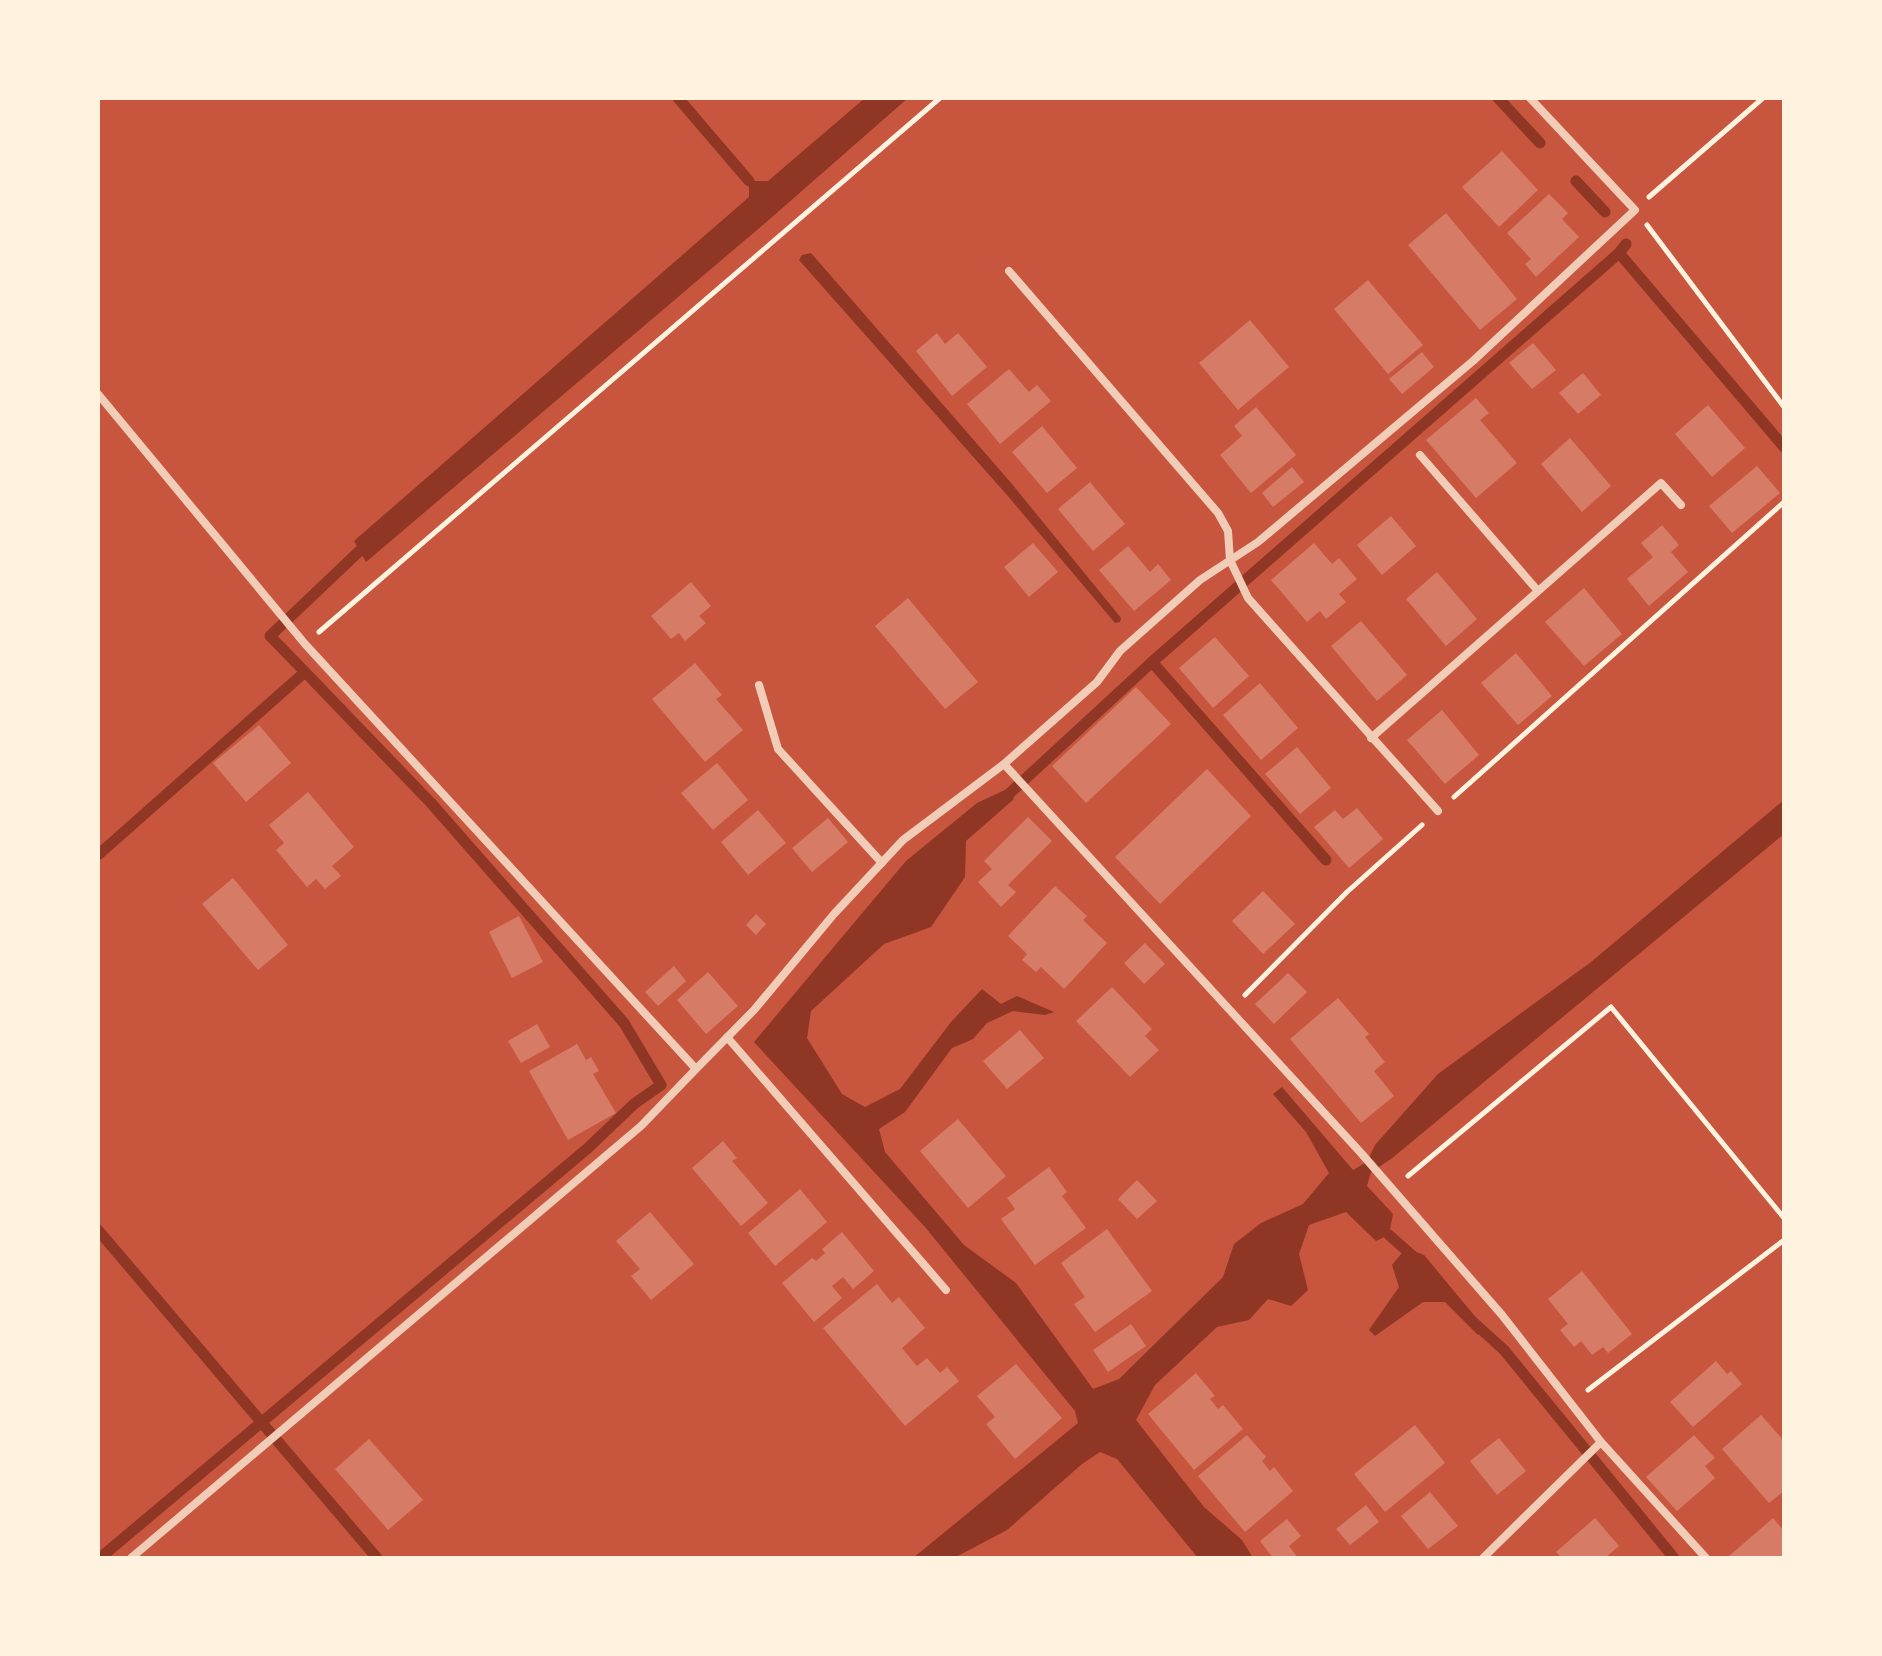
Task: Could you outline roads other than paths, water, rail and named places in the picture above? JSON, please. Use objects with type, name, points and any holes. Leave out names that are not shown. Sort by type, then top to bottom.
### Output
[{"type":"street","points":[[131,1558],[641,1126],[727,1037],[903,840],[1004,764],[1097,682],[1120,651],[1200,580],[1258,542],[1473,361],[1635,210],[1530,98]]},
{"type":"street","points":[[1009,271],[1218,513],[1228,531],[1230,560],[1248,598],[1438,811]]},
{"type":"street","points":[[98,394],[305,644],[696,1069]]},
{"type":"street","points":[[1420,455],[1538,591]]},
{"type":"street","points":[[1371,738],[1661,483],[1681,505]]},
{"type":"street","points":[[759,685],[778,749],[882,863]]},
{"type":"street","points":[[1004,764],[1361,1153],[1502,1315],[1601,1442],[1706,1558]]},
{"type":"street","points":[[727,1037],[946,1290]]},
{"type":"street","points":[[1483,1558],[1601,1442]]},
{"type":"waterway","points":[[678,98],[749,181]]},
{"type":"waterway","points":[[1498,98],[1540,143]]},
{"type":"waterway","points":[[1576,181],[1605,212]]},
{"type":"waterway","points":[[1626,244],[1619,253],[1784,447]]},
{"type":"waterway","points":[[998,804],[1152,662],[1619,253]]},
{"type":"waterway","points":[[98,855],[305,672],[270,636],[370,541]]},
{"type":"waterway","points":[[1152,662],[1326,860]]},
{"type":"waterway","points":[[100,1558],[588,1148],[634,1104],[661,1085],[624,1023],[431,803],[305,672]]},
{"type":"waterway","points":[[98,1230],[377,1558]]},
{"type":"waterway","points":[[1389,1235],[1415,1258]]},
{"type":"waterway","points":[[1472,1321],[1504,1350],[1674,1558]]}]
